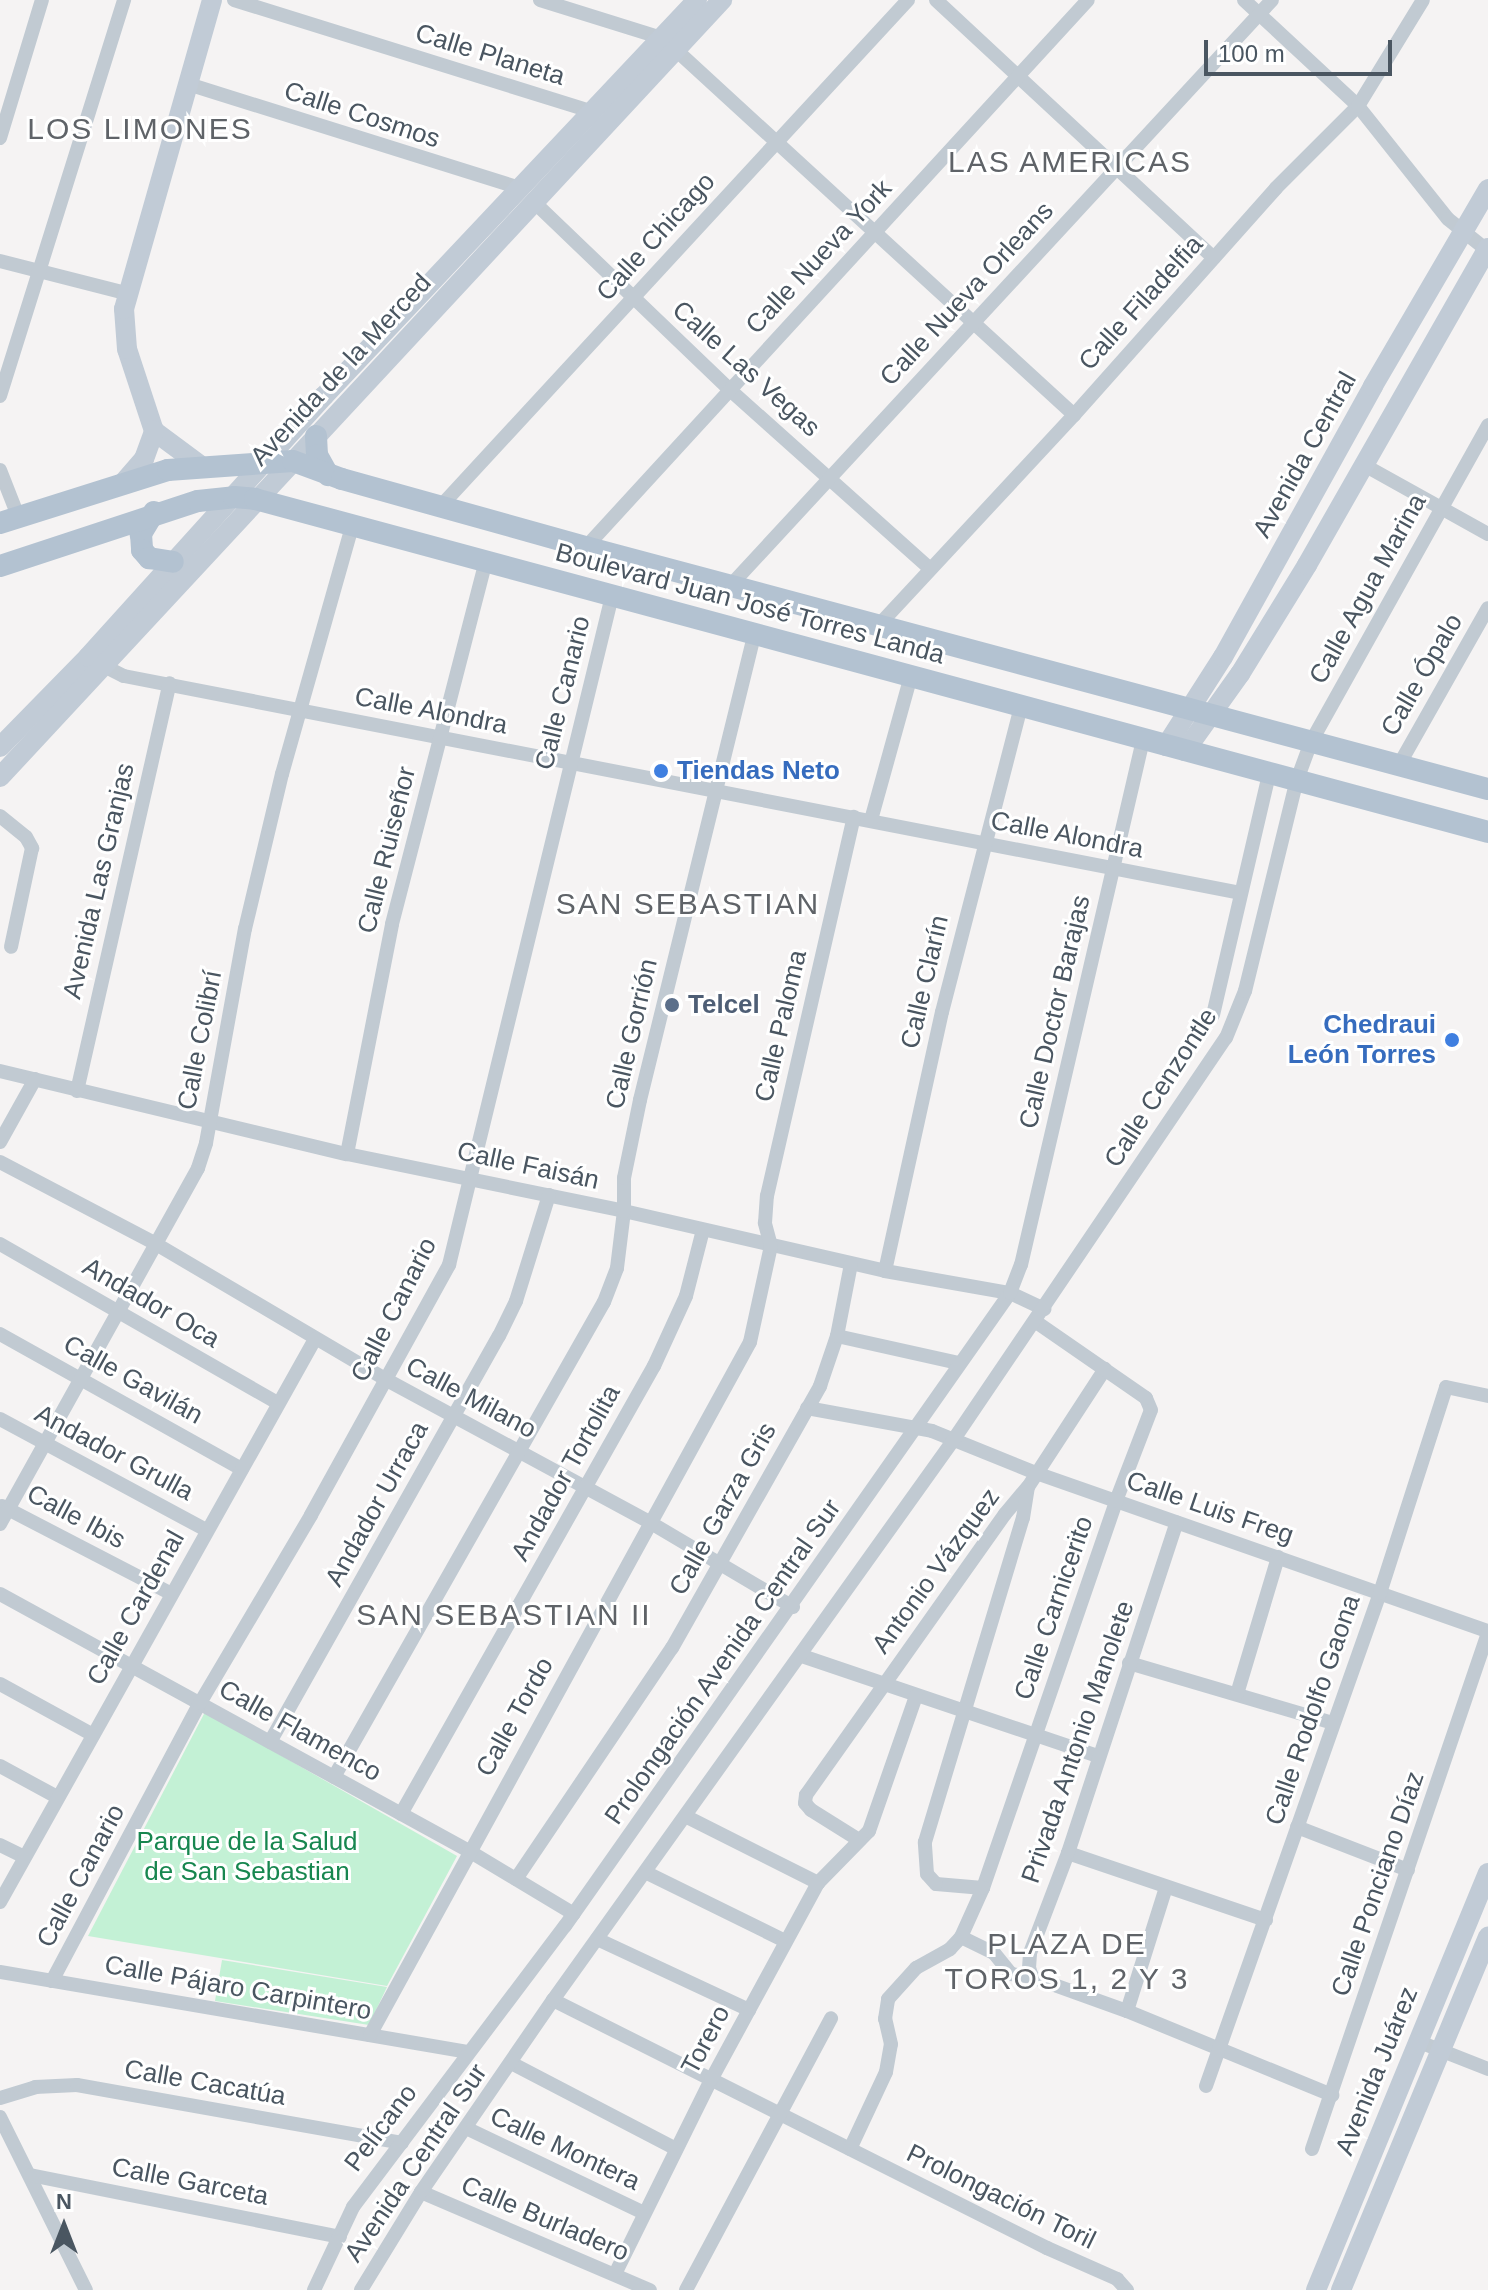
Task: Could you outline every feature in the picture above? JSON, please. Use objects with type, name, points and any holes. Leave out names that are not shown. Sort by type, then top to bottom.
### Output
[{"type":"main road","points":[[316,436],[317,455],[328,475]]},
{"type":"main road","name":"Boulevard Juan José Torres Landa","points":[[9,520],[168,470],[200,465],[293,461],[328,475],[440,507],[1200,714],[1309,747],[1487,787]]},
{"type":"main road","name":"Boulevard Juan José Torres Landa","points":[[0,566],[154,512],[198,501],[245,498],[486,560],[754,636],[1488,832]]},
{"type":"main road","points":[[154,512],[141,534],[142,550],[149,558],[173,562]]},
{"type":"main road","points":[[536,575],[549,560],[551,537]]},
{"type":"main road","points":[[575,586],[575,564],[586,547]]},
{"type":"main road","points":[[1309,747],[1433,786],[1459,781]]},
{"type":"street","points":[[0,138],[42,0]]},
{"type":"street","points":[[0,396],[124,0]]},
{"type":"street","points":[[200,465],[154,431],[127,349],[124,327],[126,293],[212,0]]},
{"type":"street","name":"Calle Planeta","points":[[234,0],[594,112]]},
{"type":"street","points":[[540,0],[669,44],[1074,415]]},
{"type":"street","name":"Avenida de la Merced","points":[[0,747],[96,662],[245,498],[265,462],[528,195],[669,44],[697,0]]},
{"type":"street","name":"Avenida de la Merced","points":[[0,777],[96,662],[173,562],[245,498],[293,461],[528,195],[594,112],[722,0]]},
{"type":"street","name":"Calle Chicago","points":[[440,507],[908,0]]},
{"type":"street","points":[[936,0],[1214,258]]},
{"type":"street","name":"Calle Nueva York","points":[[586,547],[1088,0]]},
{"type":"street","points":[[1244,0],[1358,106],[1428,195],[1463,233],[1488,249]]},
{"type":"street","name":"Calle Nueva Orleans","points":[[730,586],[1272,0]]},
{"type":"street","name":"Calle Filadelfia","points":[[878,626],[1074,415],[1214,258],[1358,106],[1423,0]]},
{"type":"street","name":"Calle Cosmos","points":[[188,84],[528,195]]},
{"type":"street","name":"Avenida Central","points":[[1200,714],[1219,663],[1373,386],[1488,189]]},
{"type":"street","name":"Calle Las Vegas","points":[[528,195],[729,389],[929,568]]},
{"type":"street","name":"Avenida Central","points":[[1176,748],[1200,714],[1240,674],[1488,249]]},
{"type":"street","points":[[0,261],[126,293]]},
{"type":"street","name":"Calle Agua Marina","points":[[1297,780],[1309,747],[1488,425]]},
{"type":"street","points":[[123,483],[144,459],[154,431]]},
{"type":"street","points":[[1364,465],[1488,534]]},
{"type":"street","points":[[0,470],[9,520]]},
{"type":"street","name":"Calle Colibrí","points":[[0,1524],[4,1507],[44,1443],[198,1168],[245,929],[282,774],[303,709],[352,526]]},
{"type":"street","name":"Calle Ruiseñor","points":[[347,1154],[392,924],[486,560]]},
{"type":"street","name":"Calle Canario","points":[[52,1981],[200,1703],[288,1557],[449,1265],[473,1179],[612,596]]},
{"type":"street","name":"Calle Ópalo","points":[[1399,765],[1488,608]]},
{"type":"street","name":"Calle Gorrión","points":[[334,1777],[521,1452],[604,1302],[617,1268],[624,1211],[624,1178],[640,1100],[754,636]]},
{"type":"street","name":"Calle Alondra","points":[[96,662],[124,676],[1240,893]]},
{"type":"street","points":[[1219,663],[1240,674]]},
{"type":"street","points":[[871,820],[911,676]]},
{"type":"street","name":"Avenida Las Granjas","points":[[77,1091],[170,683]]},
{"type":"street","name":"Calle Clarín","points":[[885,1271],[942,1012],[1021,707]]},
{"type":"street","name":"Calle Doctor Barajas","points":[[1029,1305],[1021,1265],[1143,740]]},
{"type":"street","name":"Calle Cenzontle","points":[[1213,1015],[1269,774]]},
{"type":"street","name":"Calle Cenzontle","points":[[1029,1305],[1233,1025],[1245,991],[1297,780]]},
{"type":"street","points":[[0,816],[26,837],[32,848],[11,947]]},
{"type":"street","name":"Calle Paloma","points":[[771,1246],[765,1223],[767,1196],[854,817]]},
{"type":"street","name":"Calle Faisán","points":[[0,1071],[208,1124],[624,1211],[1029,1305]]},
{"type":"street","points":[[0,1142],[35,1079]]},
{"type":"street","name":"Calle Milano","points":[[0,1162],[156,1244],[385,1379],[651,1523],[793,1607]]},
{"type":"street","name":"Andador Urraca","points":[[270,1742],[516,1301],[549,1195]]},
{"type":"street","name":"Andador Tortolita","points":[[401,1814],[673,1328],[686,1296],[703,1230]]},
{"type":"street","name":"Andador Oca","points":[[0,1244],[278,1403]]},
{"type":"street","name":"Calle Tordo","points":[[370,2035],[750,1342],[771,1246]]},
{"type":"street","name":"Calle Garza Gris","points":[[516,1879],[658,1669],[807,1408],[824,1376],[837,1336],[851,1264]]},
{"type":"street","name":"Prolongación Avenida Central Sur","points":[[511,2063],[553,2000],[802,1656],[936,1434],[959,1363],[1029,1305]]},
{"type":"street","name":"Prolongación Avenida Central Sur","points":[[467,2052],[574,1914],[793,1607],[936,1434],[1029,1305]]},
{"type":"street","name":"Calle Carnicerito","points":[[961,1937],[983,1888],[1116,1501],[1151,1410],[1146,1398],[1105,1369],[1029,1305]]},
{"type":"street","name":"Calle Gavilán","points":[[0,1334],[242,1469]]},
{"type":"street","points":[[837,1336],[959,1363]]},
{"type":"street","name":"Calle Cardenal","points":[[0,1902],[315,1339]]},
{"type":"street","name":"Antonio Vázquez","points":[[859,1840],[811,1810],[804,1799],[1005,1514],[1028,1487],[1105,1369]]},
{"type":"street","name":"Calle Rodolfo Gaona","points":[[1206,2086],[1222,2048],[1380,1593],[1446,1387],[1488,1396]]},
{"type":"street","name":"Calle Luis Freg","points":[[807,1408],[936,1434],[1036,1473],[1488,1632]]},
{"type":"street","name":"Andador Grulla","points":[[0,1419],[206,1530]]},
{"type":"street","points":[[983,1888],[936,1884],[927,1874],[923,1860],[925,1842],[1023,1518],[1028,1487]]},
{"type":"street","name":"Calle Ibis","points":[[4,1507],[172,1594]]},
{"type":"street","name":"Privada Antonio Manolete","points":[[1032,1977],[1030,1953],[1068,1853],[1097,1756],[1177,1522]]},
{"type":"street","points":[[1237,1694],[1278,1557]]},
{"type":"street","name":"Calle Flamenco","points":[[0,1594],[469,1851],[574,1914]]},
{"type":"street","name":"Calle Ponciano Díaz","points":[[1312,2149],[1488,1632]]},
{"type":"street","points":[[802,1656],[1097,1756]]},
{"type":"street","points":[[1129,1663],[1333,1723]]},
{"type":"street","points":[[0,1684],[93,1735]]},
{"type":"street","name":"Torero","points":[[615,2274],[711,2080],[818,1883],[869,1831],[916,1696]]},
{"type":"street","points":[[0,1766],[57,1797]]},
{"type":"street","points":[[687,1817],[818,1883]]},
{"type":"street","points":[[1297,1827],[1408,1870]]},
{"type":"street","points":[[0,1845],[23,1856]]},
{"type":"street","points":[[1068,1853],[1266,1920]]},
{"type":"street","points":[[647,1873],[785,1941]]},
{"type":"street","name":"Avenida Juárez","points":[[1316,2290],[1488,1873]]},
{"type":"street","points":[[1127,2011],[1166,1887]]},
{"type":"street","name":"Avenida Juárez","points":[[1341,2290],[1488,1936]]},
{"type":"street","points":[[850,2149],[886,2072],[890,2054],[885,2019],[888,1999],[916,1968],[950,1949],[961,1937],[994,1953],[1011,1974],[1032,1977],[1127,2011],[1332,2095]]},
{"type":"street","points":[[597,1939],[749,2010]]},
{"type":"street","name":"Calle Pájaro Carpintero","points":[[0,1972],[467,2052]]},
{"type":"street","name":"Prolongación Toril","points":[[553,2000],[1047,2248],[1117,2279],[1127,2290]]},
{"type":"street","points":[[686,2290],[831,2018]]},
{"type":"street","points":[[1417,2041],[1488,2069]]},
{"type":"street","name":"Pelícano","points":[[314,2290],[353,2207],[467,2052]]},
{"type":"street","points":[[511,2063],[676,2149]]},
{"type":"street","name":"Avenida Central Sur","points":[[361,2290],[421,2192],[511,2063]]},
{"type":"street","name":"Calle Cacatúa","points":[[0,2098],[35,2087],[77,2085],[402,2143]]},
{"type":"street","points":[[0,2117],[86,2290]]},
{"type":"street","name":"Calle Montera","points":[[466,2128],[644,2213]]},
{"type":"street","name":"Calle Garceta","points":[[30,2175],[340,2237]]},
{"type":"street","name":"Calle Burladero","points":[[421,2192],[650,2290]]},
{"type":"green space","name":"Parque de la Salud de San Sebastian","points":[[205,1712],[457,1856],[387,1986],[88,1936]]},
{"type":"green space","points":[[222,1960],[387,1987],[369,2025],[215,2001]]},
{"type":"place","name":"Tiendas Neto","points":[[661,771]]},
{"type":"place","name":"Telcel","points":[[672,1005]]},
{"type":"place","name":"Chedraui León Torres","points":[[1452,1040]]},
{"type":"district","name":"LOS LIMONES","points":[[140,129]]},
{"type":"district","name":"LAS AMERICAS","points":[[1070,162]]},
{"type":"district","name":"SAN SEBASTIAN","points":[[688,904]]},
{"type":"district","name":"SAN SEBASTIAN II","points":[[504,1615]]},
{"type":"district","name":"PLAZA DE TOROS 1, 2 Y 3","points":[[1067,1961]]}]
